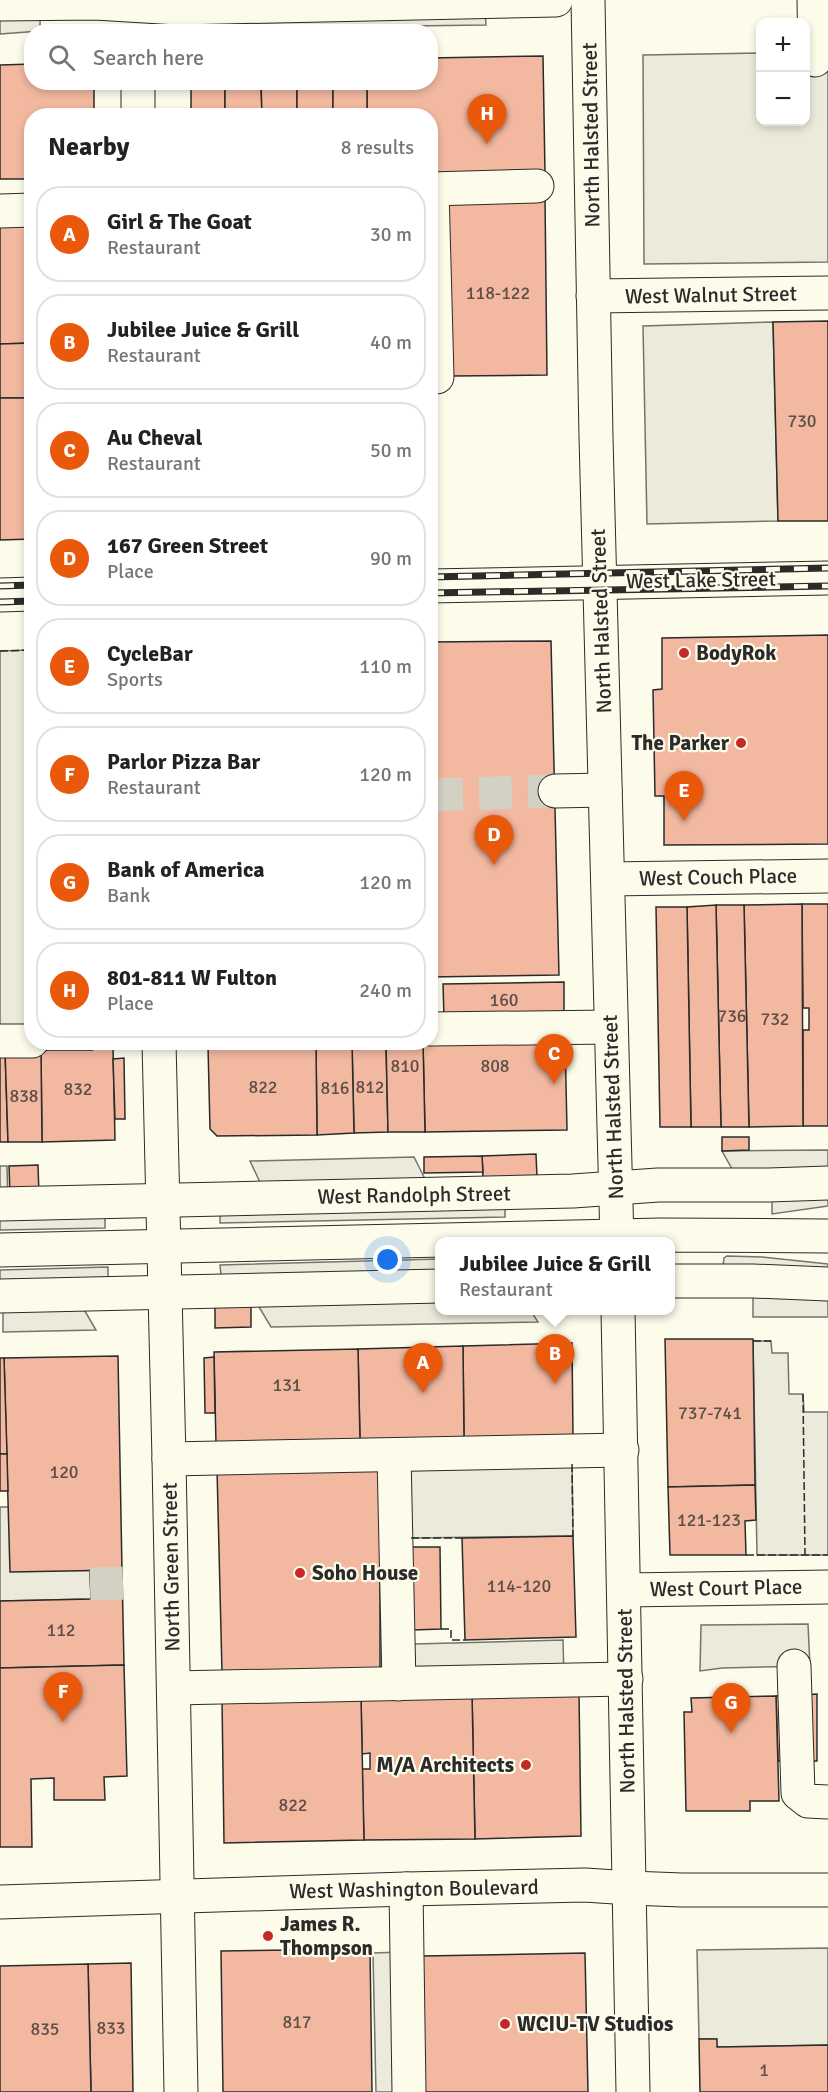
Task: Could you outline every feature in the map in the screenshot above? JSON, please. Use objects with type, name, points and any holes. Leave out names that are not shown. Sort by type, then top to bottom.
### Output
[{"type":"street","points":[[0,4],[95,3],[137,12],[178,8],[556,0]]},
{"type":"street","name":"North Halsted Street","points":[[588,0],[593,296],[617,1237]]},
{"type":"street","points":[[814,0],[816,60]]},
{"type":"street","points":[[138,90],[138,108]]},
{"type":"street","points":[[438,189],[537,186]]},
{"type":"street","points":[[0,211],[24,210]]},
{"type":"street","name":"West Walnut Street","points":[[593,296],[828,293]]},
{"type":"street","name":"West Lake Street","points":[[438,586],[828,578]]},
{"type":"street","points":[[0,595],[24,594]]},
{"type":"street","points":[[555,791],[605,790]]},
{"type":"street","name":"West Couch Place","points":[[608,879],[828,876]]},
{"type":"street","points":[[438,1029],[611,1027]]},
{"type":"street","points":[[0,1041],[24,1041]]},
{"type":"street","name":"North Green Street","points":[[159,1050],[181,2092]]},
{"type":"street","name":"West Randolph Street","points":[[0,1204],[573,1191],[658,1185],[828,1183]]},
{"type":"street","points":[[675,1238],[828,1236]]},
{"type":"street","points":[[0,1250],[435,1242]]},
{"type":"street","points":[[675,1281],[828,1284]]},
{"type":"street","points":[[0,1296],[435,1286]]},
{"type":"street","name":"North Halsted Street","points":[[618,1315],[633,2092]]},
{"type":"street","points":[[169,1459],[622,1450]]},
{"type":"street","points":[[394,1455],[399,1684]]},
{"type":"street","name":"West Court Place","points":[[624,1590],[828,1587]]},
{"type":"street","points":[[794,1666],[798,1793],[808,1801],[828,1802]]},
{"type":"street","points":[[174,1688],[626,1679]]},
{"type":"street","name":"West Washington Boulevard","points":[[0,1902],[218,1894],[585,1886],[682,1890],[828,1890]]},
{"type":"street","points":[[405,1889],[409,2092]]},
{"type":"shaded area","points":[[485,11],[486,25],[254,24],[253,14]]},
{"type":"shaded area","points":[[40,18],[40,24],[24,24],[24,32],[0,34],[0,19]]},
{"type":"shaded area","points":[[810,52],[828,52],[828,262],[644,264],[643,55],[756,53],[756,126],[810,126]]},
{"type":"shaded area","points":[[773,322],[778,521],[647,524],[643,326]]},
{"type":"shaded area","points":[[24,650],[24,1030],[0,1031],[0,651]]},
{"type":"shaded area","points":[[828,1150],[828,1183],[741,1185],[722,1151]]},
{"type":"shaded area","points":[[414,1157],[433,1195],[268,1199],[250,1161]]},
{"type":"shaded area","points":[[0,1166],[7,1166],[8,1204],[0,1204]]},
{"type":"shaded area","points":[[828,1197],[828,1206],[772,1214],[772,1199]]},
{"type":"shaded area","points":[[505,1208],[505,1217],[220,1223],[220,1215]]},
{"type":"shaded area","points":[[105,1217],[105,1228],[0,1230],[0,1219]]},
{"type":"shaded area","points":[[727,1256],[828,1264],[828,1270],[723,1266],[724,1258]]},
{"type":"shaded area","points":[[435,1259],[435,1270],[221,1275],[220,1265]]},
{"type":"shaded area","points":[[108,1267],[108,1278],[0,1280],[0,1270]]},
{"type":"shaded area","points":[[753,1281],[828,1284],[828,1317],[753,1317]]},
{"type":"shaded area","points":[[435,1286],[435,1315],[534,1315],[538,1322],[271,1327],[249,1290]]},
{"type":"shaded area","points":[[75,1294],[96,1330],[3,1332],[3,1296]]},
{"type":"shaded area","points":[[753,1341],[771,1341],[772,1353],[788,1353],[789,1394],[803,1394],[804,1412],[828,1412],[828,1555],[757,1555]]},
{"type":"shaded area","points":[[572,1460],[573,1536],[411,1538],[410,1463]]},
{"type":"shaded area","points":[[0,1507],[9,1507],[90,1570],[91,1599],[0,1601]]},
{"type":"shaded area","points":[[808,1624],[810,1666],[722,1668],[700,1671],[701,1625]]},
{"type":"shaded area","points":[[563,1640],[564,1680],[415,1684],[414,1644]]},
{"type":"shaded area","points":[[828,1948],[828,2045],[717,2047],[716,2039],[699,2039],[697,1950]]},
{"type":"shaded area","points":[[401,1952],[403,2092],[376,2092],[373,1953]]},
{"type":"building","points":[[543,56],[545,173],[438,175],[438,108],[367,108],[367,90],[438,90],[438,58]]},
{"type":"building","points":[[24,64],[24,90],[94,90],[94,108],[24,108],[24,179],[0,179],[0,65]]},
{"type":"building","points":[[191,90],[225,90],[225,108],[191,108]]},
{"type":"building","points":[[225,90],[261,90],[262,108],[225,108]]},
{"type":"building","points":[[261,90],[297,90],[297,108],[262,108]]},
{"type":"building","points":[[297,90],[333,90],[333,108],[297,108]]},
{"type":"building","points":[[333,90],[367,90],[367,108],[333,108]]},
{"type":"building","points":[[545,197],[547,375],[451,376],[448,199]]},
{"type":"building","points":[[24,222],[24,343],[0,344],[0,223]]},
{"type":"building","points":[[828,321],[828,521],[778,521],[773,322]]},
{"type":"building","points":[[24,343],[24,398],[0,398],[0,344]]},
{"type":"building","points":[[0,398],[24,398],[24,539],[0,540]]},
{"type":"building","name":"The Parker","points":[[828,635],[828,844],[664,845],[664,796],[655,796],[653,690],[662,689],[662,638]]},
{"type":"building","points":[[551,641],[559,975],[438,977],[438,642]]},
{"type":"building","points":[[802,904],[828,904],[828,1126],[803,1126],[803,1030],[809,1030],[809,1008],[803,1008]]},
{"type":"building","points":[[802,904],[803,1126],[749,1127],[744,905]]},
{"type":"building","points":[[716,905],[744,905],[749,1127],[721,1127]]},
{"type":"building","points":[[716,905],[721,1127],[691,1127],[687,907]]},
{"type":"building","points":[[656,907],[687,907],[691,1127],[660,1127]]},
{"type":"building","points":[[564,982],[564,1016],[444,1018],[443,984]]},
{"type":"building","points":[[565,1037],[567,1130],[425,1132],[423,1050],[438,1050],[438,1041]]},
{"type":"building","points":[[0,1050],[5,1050],[8,1142],[0,1142]]},
{"type":"building","points":[[5,1050],[41,1050],[42,1142],[8,1142]]},
{"type":"building","points":[[41,1050],[113,1050],[115,1140],[42,1142]]},
{"type":"building","points":[[208,1050],[316,1050],[317,1135],[217,1136],[210,1129]]},
{"type":"building","points":[[316,1050],[352,1050],[354,1133],[317,1135]]},
{"type":"building","points":[[352,1050],[386,1050],[388,1132],[354,1133]]},
{"type":"building","points":[[386,1050],[423,1050],[425,1132],[388,1132]]},
{"type":"building","points":[[124,1058],[125,1119],[115,1119],[113,1059]]},
{"type":"building","points":[[722,1137],[749,1137],[749,1150],[722,1151]]},
{"type":"building","points":[[536,1154],[537,1177],[483,1179],[482,1156]]},
{"type":"building","points":[[482,1156],[483,1172],[424,1173],[424,1157]]},
{"type":"building","points":[[38,1165],[39,1195],[10,1195],[9,1166]]},
{"type":"building","points":[[215,1302],[251,1302],[251,1327],[215,1328]]},
{"type":"building","points":[[665,1339],[753,1339],[755,1485],[668,1487]]},
{"type":"building","points":[[572,1343],[573,1436],[464,1438],[463,1346]]},
{"type":"building","points":[[463,1346],[464,1438],[360,1441],[358,1349]]},
{"type":"building","points":[[358,1349],[360,1441],[216,1445],[214,1352]]},
{"type":"building","points":[[118,1356],[122,1570],[10,1572],[4,1358]]},
{"type":"building","points":[[214,1357],[215,1413],[205,1413],[204,1358]]},
{"type":"building","points":[[0,1358],[4,1358],[7,1454],[0,1454]]},
{"type":"building","points":[[0,1454],[7,1454],[8,1491],[0,1491]]},
{"type":"building","name":"Soho House","points":[[380,1467],[380,1671],[222,1672],[217,1469]]},
{"type":"building","points":[[755,1485],[756,1520],[745,1521],[746,1555],[670,1555],[668,1487]]},
{"type":"building","points":[[573,1536],[576,1637],[465,1640],[462,1538]]},
{"type":"building","points":[[411,1547],[440,1547],[441,1629],[413,1630]]},
{"type":"building","points":[[90,1570],[122,1570],[124,1665],[0,1668],[0,1601],[91,1599]]},
{"type":"building","points":[[124,1665],[127,1776],[104,1777],[105,1800],[54,1800],[54,1778],[31,1779],[32,1847],[0,1847],[0,1668]]},
{"type":"building","name":"M/A Architects","points":[[579,1693],[581,1836],[475,1839],[472,1694]]},
{"type":"building","points":[[472,1694],[475,1839],[364,1840],[362,1769],[370,1769],[370,1753],[362,1754],[361,1697]]},
{"type":"building","points":[[817,1694],[817,1761],[778,1761],[776,1696]]},
{"type":"building","points":[[776,1696],[779,1801],[750,1801],[750,1811],[686,1811],[684,1712],[692,1712],[691,1698]]},
{"type":"building","points":[[361,1697],[364,1840],[224,1843],[222,1699]]},
{"type":"building","points":[[370,1949],[372,2092],[223,2092],[221,1951]]},
{"type":"building","name":"WCIU-TV Studios","points":[[585,1953],[588,2092],[425,2092],[423,1956]]},
{"type":"building","points":[[131,1963],[133,2092],[91,2092],[88,1964]]},
{"type":"building","points":[[88,1964],[91,2092],[0,2092],[0,1966]]},
{"type":"building","points":[[699,2039],[717,2039],[717,2047],[828,2045],[828,2092],[700,2092]]},
{"type":"tunnel","points":[[438,795],[555,791]]},
{"type":"tunnel","points":[[90,1584],[129,1583]]},
{"type":"railway","points":[[438,577],[828,568]]},
{"type":"railway","points":[[0,586],[24,585]]},
{"type":"railway","points":[[438,593],[828,586]]},
{"type":"railway","points":[[0,602],[24,601]]},
{"type":"fence","points":[[0,651],[24,650]]},
{"type":"fence","points":[[753,1341],[771,1341]]},
{"type":"fence","points":[[803,1394],[805,1555]]},
{"type":"fence","points":[[572,1464],[573,1536]]},
{"type":"fence","points":[[411,1538],[462,1538]]},
{"type":"fence","points":[[746,1555],[828,1555]]},
{"type":"fence","points":[[441,1629],[451,1629],[451,1640],[465,1640]]},
{"type":"place","name":"801-811 W Fulton","points":[[487,144]]},
{"type":"place","name":"BodyRok","points":[[684,653]]},
{"type":"place","name":"The Parker","points":[[741,743]]},
{"type":"place","name":"CycleBar","points":[[684,821]]},
{"type":"place","name":"167 Green Street","points":[[494,865]]},
{"type":"place","name":"Au Cheval","points":[[554,1084]]},
{"type":"place","name":"Jubilee Juice & Grill","points":[[555,1384]]},
{"type":"place","name":"Girl & The Goat","points":[[423,1393]]},
{"type":"place","name":"Soho House","points":[[300,1573]]},
{"type":"place","name":"Parlor Pizza Bar","points":[[63,1722]]},
{"type":"place","name":"Bank of America","points":[[731,1733]]},
{"type":"place","name":"M/A Architects","points":[[526,1765]]},
{"type":"place","name":"James R. Thompson","points":[[268,1936]]},
{"type":"place","name":"WCIU-TV Studios","points":[[505,2024]]}]
